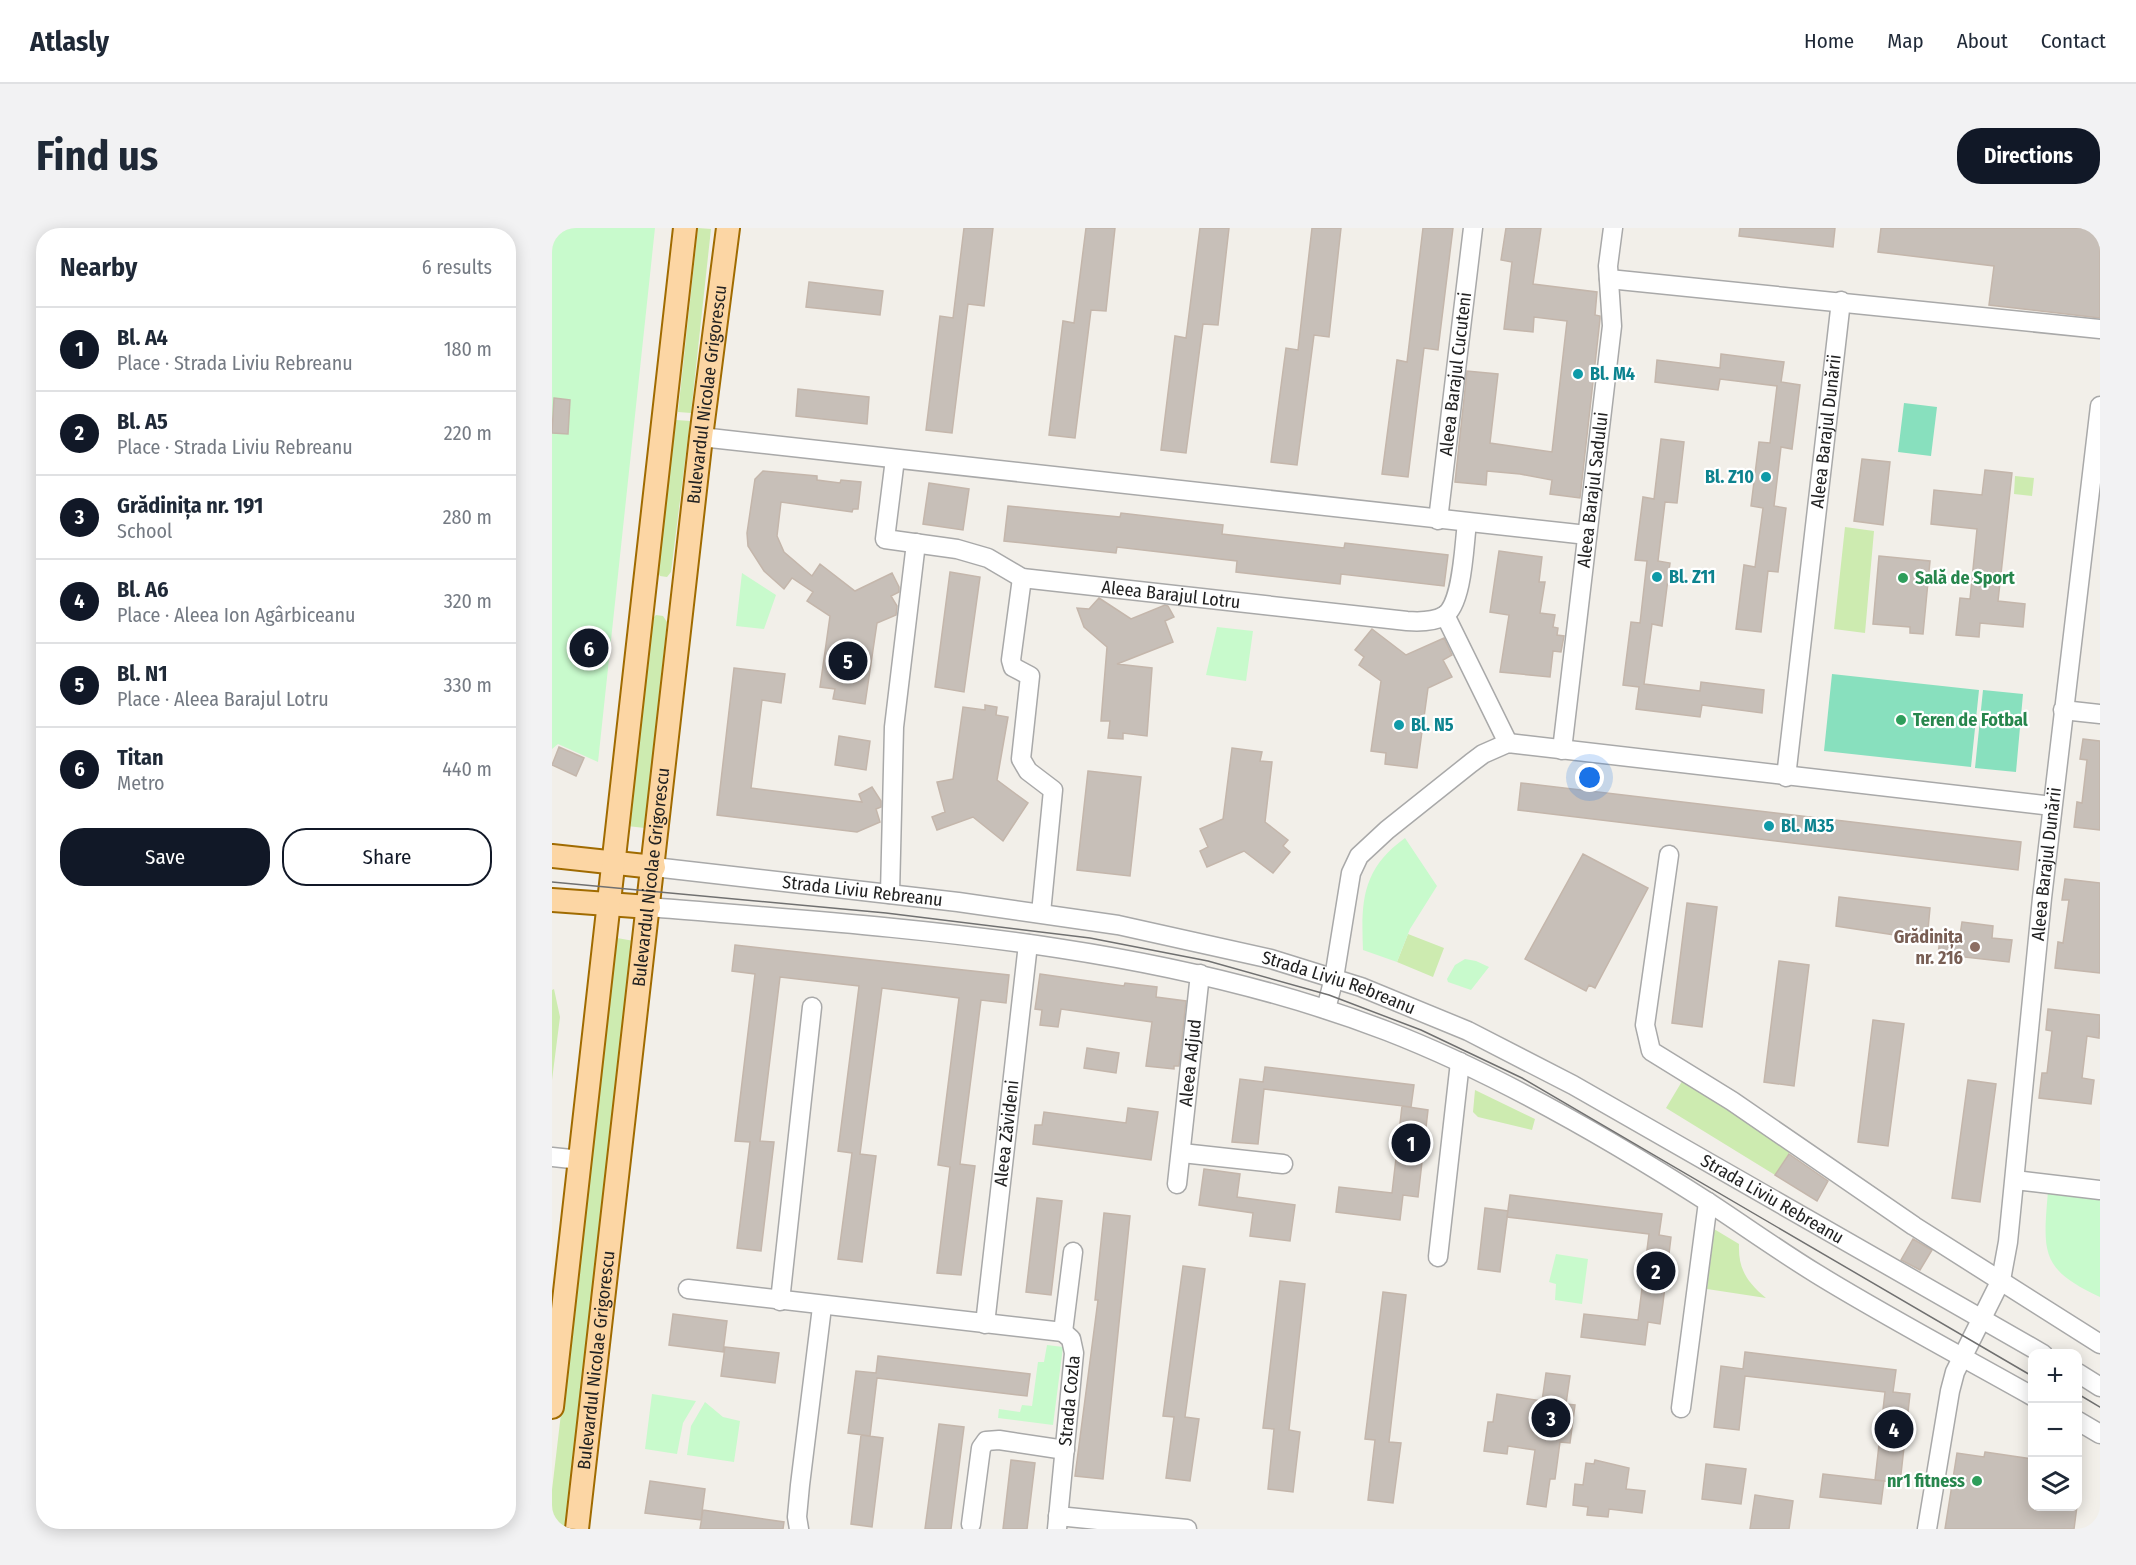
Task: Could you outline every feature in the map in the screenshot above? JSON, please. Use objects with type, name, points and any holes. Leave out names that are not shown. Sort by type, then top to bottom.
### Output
[{"type":"main road","points":[[552,1407],[685,228]]},
{"type":"main road","name":"Bulevardul Nicolae Grigorescu","points":[[577,1529],[654,867],[701,437],[728,228]]},
{"type":"main road","name":"Strada Liviu Rebreanu","points":[[552,856],[654,867]]},
{"type":"main road","name":"Strada Liviu Rebreanu","points":[[552,900],[649,907]]},
{"type":"street","name":"Aleea Barajul Cucuteni","points":[[1438,519],[1473,228]]},
{"type":"street","name":"Aleea Barajul Sadului","points":[[1562,750],[1612,326],[1609,279],[1613,228]]},
{"type":"street","points":[[1609,279],[2100,329]]},
{"type":"street","name":"Aleea Barajul Dunării","points":[[1786,777],[1841,301]]},
{"type":"street","name":"Aleea Barajul Dunării","points":[[1927,1529],[1950,1391],[1970,1361],[1983,1318],[2001,1280],[2015,1180],[2052,806],[2100,415]]},
{"type":"street","points":[[701,437],[1587,536]]},
{"type":"street","name":"Aleea Barajul Lotru","points":[[895,459],[885,539],[957,549],[988,558],[1022,579],[1407,621],[1422,622],[1445,615]]},
{"type":"street","points":[[1467,523],[1457,594],[1452,607],[1445,615],[1508,743]]},
{"type":"street","points":[[890,894],[894,727],[916,543]]},
{"type":"street","points":[[1022,579],[1011,660],[1013,667],[1030,676],[1022,759],[1028,771],[1053,790],[1041,913]]},
{"type":"street","points":[[2063,710],[2100,714]]},
{"type":"street","points":[[1326,1009],[1334,978],[1351,873],[1359,856],[1471,763],[1489,751],[1508,743],[2052,806]]},
{"type":"street","points":[[1669,855],[1646,1025],[1651,1051],[1732,1101],[1905,1220],[2100,1344]]},
{"type":"street","name":"Strada Liviu Rebreanu","points":[[654,867],[1041,913],[1145,930],[1212,944],[1334,978],[1425,1012],[1518,1055],[2036,1349]]},
{"type":"street","name":"Strada Liviu Rebreanu","points":[[649,907],[1028,944],[1103,955],[1200,974],[1326,1009],[1386,1030],[1461,1062],[1586,1130],[1708,1202],[1814,1273],[2028,1394]]},
{"type":"street","name":"Aleea Zăvideni","points":[[985,1324],[1028,944]]},
{"type":"street","name":"Aleea Adjud","points":[[1177,1184],[1200,974]]},
{"type":"street","points":[[780,1301],[812,1007]]},
{"type":"street","points":[[1438,1257],[1461,1062]]},
{"type":"street","points":[[1182,1153],[1283,1164]]},
{"type":"street","points":[[552,1157],[581,1160]]},
{"type":"street","points":[[2015,1180],[2100,1190]]},
{"type":"street","points":[[1681,1408],[1708,1202]]},
{"type":"street","name":"Strada Cozla","points":[[1073,1252],[1063,1332],[1071,1339],[1074,1353],[1057,1522],[1187,1529]]},
{"type":"street","points":[[688,1289],[1063,1332]]},
{"type":"street","points":[[799,1529],[797,1517],[799,1496],[822,1306]]},
{"type":"street","points":[[2082,1376],[2100,1387]]},
{"type":"street","points":[[2082,1423],[2100,1434]]},
{"type":"street","points":[[971,1524],[981,1448],[986,1440],[1065,1450]]},
{"type":"green space","points":[[552,228],[655,228],[598,762],[558,744],[552,749]]},
{"type":"green space","points":[[698,228],[711,229],[691,413],[678,412]]},
{"type":"green space","points":[[1904,403],[1937,407],[1931,456],[1898,452]]},
{"type":"green space","points":[[676,420],[690,421],[671,572],[667,577],[660,576],[657,571]]},
{"type":"green space","points":[[2015,476],[2034,478],[2032,496],[2014,494]]},
{"type":"green space","points":[[1845,527],[1874,531],[1865,633],[1834,629]]},
{"type":"green space","points":[[742,573],[776,595],[764,629],[736,626]]},
{"type":"green space","points":[[656,615],[663,616],[667,622],[645,828],[627,826],[650,621]]},
{"type":"green space","points":[[1217,627],[1253,631],[1246,681],[1206,675]]},
{"type":"green space","name":"Teren de Fotbal","points":[[1832,674],[1979,690],[1971,767],[1824,751]]},
{"type":"green space","points":[[1983,690],[2023,694],[2016,772],[1975,768]]},
{"type":"green space","points":[[1405,838],[1437,886],[1410,929],[1397,962],[1363,950],[1363,916],[1367,887],[1372,874],[1391,850]]},
{"type":"green space","points":[[1408,934],[1444,948],[1433,977],[1397,962]]},
{"type":"green space","points":[[617,938],[634,941],[566,1529],[552,1529],[552,1490]]},
{"type":"green space","points":[[1465,959],[1489,967],[1471,990],[1448,982],[1447,979],[1455,965]]},
{"type":"green space","points":[[554,989],[560,1017],[552,1080],[552,990]]},
{"type":"green space","points":[[1684,1078],[1793,1147],[1775,1175],[1666,1108]]},
{"type":"green space","points":[[1475,1090],[1535,1119],[1532,1130],[1478,1117],[1473,1112]]},
{"type":"green space","points":[[2048,1191],[2100,1197],[2100,1297],[2066,1277],[2056,1268],[2050,1257],[2046,1244]]},
{"type":"green space","points":[[1714,1229],[1739,1244],[1740,1261],[1745,1274],[1766,1298],[1707,1289]]},
{"type":"green space","points":[[1556,1254],[1588,1259],[1582,1304],[1555,1300],[1556,1284],[1549,1282]]},
{"type":"green space","points":[[1047,1345],[1063,1347],[1053,1425],[998,1418],[999,1409],[1020,1412],[1022,1405],[1032,1406],[1038,1362],[1044,1362]]},
{"type":"green space","points":[[652,1394],[696,1401],[683,1423],[677,1454],[645,1449]]},
{"type":"green space","points":[[705,1402],[723,1417],[740,1421],[734,1462],[687,1455],[691,1426]]},
{"type":"building","points":[[964,228],[993,228],[984,306],[968,304],[952,433],[926,430],[940,316],[953,318]]},
{"type":"building","points":[[1086,228],[1115,228],[1106,311],[1091,310],[1075,438],[1049,435],[1063,321],[1074,323]]},
{"type":"building","points":[[1200,228],[1229,228],[1218,325],[1203,324],[1186,453],[1161,450],[1175,336],[1186,338]]},
{"type":"building","points":[[1312,228],[1341,228],[1329,337],[1314,335],[1297,465],[1271,462],[1286,348],[1298,350]]},
{"type":"building","points":[[1423,228],[1453,228],[1438,350],[1424,348],[1408,477],[1382,474],[1397,360],[1407,362]]},
{"type":"building","points":[[1506,228],[1541,228],[1533,284],[1597,292],[1595,315],[1600,316],[1600,319],[1580,498],[1550,494],[1552,480],[1520,474],[1487,471],[1486,485],[1455,482],[1467,371],[1498,374],[1490,443],[1552,452],[1567,321],[1534,317],[1533,332],[1504,329],[1512,262],[1501,260]]},
{"type":"building","points":[[1740,228],[1835,228],[1833,247],[1739,236]]},
{"type":"building","points":[[1881,228],[2100,228],[2100,318],[1989,305],[1994,266],[1878,252]]},
{"type":"building","points":[[809,282],[883,291],[880,315],[806,307]]},
{"type":"building","name":"Bl. Z10","points":[[1721,354],[1784,362],[1781,382],[1800,385],[1792,449],[1781,447],[1774,506],[1786,508],[1778,572],[1768,571],[1761,632],[1736,629],[1744,565],[1755,567],[1763,508],[1751,506],[1759,442],[1770,443],[1777,386],[1720,379],[1718,390],[1655,382],[1657,360],[1720,368]]},
{"type":"building","points":[[798,389],[869,397],[867,424],[796,416]]},
{"type":"building","points":[[554,398],[570,400],[568,434],[552,433]]},
{"type":"building","name":"Bl. Z11","points":[[1661,439],[1684,442],[1677,503],[1665,502],[1658,561],[1670,563],[1662,626],[1652,624],[1644,684],[1700,691],[1701,682],[1764,690],[1762,713],[1702,705],[1700,717],[1636,709],[1639,687],[1623,685],[1631,622],[1640,623],[1647,561],[1635,560],[1643,497],[1654,499]]},
{"type":"building","points":[[1862,459],[1890,462],[1883,525],[1854,521]]},
{"type":"building","points":[[1985,470],[2012,473],[1998,601],[2025,604],[2023,627],[1980,623],[1979,637],[1956,635],[1960,598],[1970,599],[1977,529],[1931,524],[1934,490],[1982,495]]},
{"type":"building","points":[[763,471],[817,476],[817,480],[840,483],[841,480],[861,482],[858,509],[853,509],[852,512],[781,502],[777,536],[784,552],[812,576],[820,564],[855,591],[892,573],[899,587],[899,592],[891,596],[897,606],[896,615],[877,623],[865,704],[833,699],[835,689],[820,687],[830,616],[807,601],[813,592],[792,578],[784,589],[764,571],[748,546],[747,533],[755,479]]},
{"type":"building","points":[[929,483],[969,489],[963,530],[923,524]]},
{"type":"building","points":[[1008,506],[1120,517],[1121,513],[1223,525],[1222,534],[1344,548],[1345,543],[1448,555],[1444,586],[1341,574],[1340,584],[1236,572],[1237,561],[1117,547],[1116,553],[1004,541]]},
{"type":"building","points":[[1499,551],[1542,557],[1539,582],[1545,582],[1540,613],[1555,615],[1553,627],[1558,628],[1557,635],[1564,636],[1561,652],[1553,651],[1550,677],[1500,672],[1509,615],[1490,612]]},
{"type":"building","name":"Sală de Sport","points":[[1879,556],[1930,561],[1923,634],[1910,633],[1910,627],[1873,624]]},
{"type":"building","points":[[950,572],[980,577],[964,692],[935,687]]},
{"type":"building","points":[[1099,598],[1131,619],[1165,605],[1174,617],[1165,621],[1173,642],[1117,664],[1152,668],[1147,736],[1123,733],[1123,739],[1108,738],[1110,721],[1101,721],[1107,647],[1084,627],[1077,608],[1089,609]]},
{"type":"building","name":"Bl. N5","points":[[1372,629],[1406,655],[1444,638],[1452,655],[1443,660],[1452,677],[1428,688],[1417,768],[1385,764],[1386,753],[1371,751],[1381,681],[1359,665],[1364,657],[1355,650]]},
{"type":"building","points":[[734,668],[785,674],[781,703],[762,700],[751,788],[862,802],[859,794],[872,787],[881,801],[881,807],[876,809],[880,822],[857,832],[717,815]]},
{"type":"building","points":[[985,705],[997,707],[996,715],[1008,717],[997,780],[1028,803],[1003,841],[973,817],[937,830],[932,817],[945,812],[937,782],[953,779],[963,707],[985,710]]},
{"type":"building","points":[[839,736],[870,741],[866,770],[835,765]]},
{"type":"building","points":[[2083,739],[2100,741],[2100,830],[2074,827],[2077,802],[2082,803],[2087,760],[2080,759]]},
{"type":"building","points":[[559,747],[584,758],[576,776],[552,765]]},
{"type":"building","points":[[1232,748],[1262,752],[1260,761],[1272,762],[1265,822],[1288,840],[1283,846],[1290,852],[1273,873],[1244,851],[1207,867],[1200,851],[1208,847],[1200,829],[1223,819]]},
{"type":"building","points":[[1088,771],[1141,777],[1130,876],[1077,870]]},
{"type":"building","name":"Bl. M35","points":[[1521,783],[2021,842],[2018,870],[1518,810]]},
{"type":"building","points":[[1583,854],[1648,888],[1595,988],[1589,985],[1586,991],[1525,959]]},
{"type":"building","points":[[2065,879],[2100,883],[2100,973],[2055,968],[2058,942],[2063,943],[2069,900],[2062,900]]},
{"type":"building","points":[[1839,897],[1930,908],[1927,940],[1836,926]]},
{"type":"building","points":[[1687,903],[1717,907],[1702,1027],[1672,1023]]},
{"type":"building","name":"Grădinița nr. 216","points":[[1962,922],[1993,926],[1992,938],[2012,940],[2009,962],[1938,954],[1941,933],[1960,935]]},
{"type":"building","points":[[735,945],[1009,975],[1006,1003],[981,1000],[960,1164],[975,1166],[961,1275],[937,1273],[950,1167],[938,1165],[959,998],[882,988],[860,1154],[876,1156],[862,1262],[838,1259],[852,1153],[838,1151],[859,986],[780,977],[760,1141],[774,1142],[761,1251],[737,1248],[750,1142],[735,1141],[755,974],[732,971]]},
{"type":"building","points":[[1779,961],[1809,965],[1794,1086],[1764,1082]]},
{"type":"building","points":[[1040,974],[1124,986],[1125,983],[1157,987],[1156,997],[1186,1001],[1179,1066],[1174,1066],[1174,1069],[1146,1066],[1152,1022],[1061,1009],[1058,1027],[1040,1025],[1042,1010],[1035,1009]]},
{"type":"building","points":[[2048,1009],[2100,1015],[2099,1038],[2087,1036],[2082,1078],[2094,1080],[2091,1104],[2039,1098],[2042,1073],[2047,1073],[2052,1031],[2046,1030]]},
{"type":"building","points":[[1873,1020],[1904,1024],[1888,1146],[1858,1142]]},
{"type":"building","points":[[1087,1048],[1119,1053],[1116,1073],[1084,1068]]},
{"type":"building","points":[[1265,1067],[1414,1085],[1411,1107],[1264,1089],[1258,1144],[1232,1142],[1240,1079],[1263,1082]]},
{"type":"building","points":[[1968,1080],[1996,1084],[1980,1202],[1952,1198]]},
{"type":"building","points":[[1402,1106],[1428,1110],[1418,1197],[1403,1195],[1400,1220],[1336,1212],[1339,1187],[1392,1193]]},
{"type":"building","points":[[1128,1108],[1158,1112],[1151,1160],[1033,1144],[1035,1125],[1042,1125],[1044,1112],[1126,1123]]},
{"type":"building","points":[[1789,1154],[1828,1181],[1817,1201],[1775,1175]]},
{"type":"building","points":[[1204,1169],[1240,1174],[1237,1197],[1295,1205],[1290,1241],[1250,1236],[1253,1213],[1199,1205]]},
{"type":"building","points":[[1510,1195],[1662,1214],[1659,1235],[1671,1237],[1663,1303],[1660,1324],[1648,1322],[1645,1345],[1581,1337],[1584,1314],[1638,1320],[1649,1234],[1507,1217]]},
{"type":"building","points":[[1037,1198],[1062,1201],[1051,1295],[1026,1292]]},
{"type":"building","points":[[1485,1208],[1508,1211],[1500,1272],[1478,1269]]},
{"type":"building","points":[[1104,1213],[1130,1216],[1103,1479],[1075,1476],[1098,1300],[1095,1300]]},
{"type":"building","points":[[1913,1239],[1932,1250],[1920,1270],[1901,1260]]},
{"type":"building","points":[[1183,1266],[1205,1269],[1185,1417],[1199,1419],[1190,1481],[1166,1478],[1174,1417],[1163,1416]]},
{"type":"building","points":[[1280,1281],[1305,1284],[1289,1430],[1300,1432],[1293,1492],[1268,1489],[1274,1429],[1263,1428]]},
{"type":"building","points":[[1383,1292],[1406,1295],[1389,1442],[1401,1443],[1393,1503],[1368,1500],[1375,1440],[1365,1439]]},
{"type":"building","points":[[673,1314],[727,1321],[723,1352],[669,1345]]},
{"type":"building","points":[[725,1347],[779,1353],[775,1383],[721,1376]]},
{"type":"building","points":[[1745,1352],[1896,1370],[1893,1392],[1910,1394],[1900,1483],[1875,1480],[1885,1392],[1745,1376],[1739,1430],[1714,1427],[1721,1366],[1743,1369]]},
{"type":"building","points":[[878,1356],[1030,1374],[1027,1396],[877,1378],[870,1436],[848,1433],[856,1371],[876,1373]]},
{"type":"building","points":[[1546,1373],[1570,1376],[1566,1404],[1575,1405],[1570,1443],[1560,1442],[1555,1479],[1550,1479],[1546,1507],[1527,1504],[1535,1450],[1508,1446],[1507,1454],[1484,1451],[1488,1422],[1493,1422],[1497,1394],[1542,1401]]},
{"type":"building","points":[[939,1424],[964,1427],[951,1529],[925,1529]]},
{"type":"building","points":[[861,1435],[883,1438],[872,1527],[851,1524]]},
{"type":"building","points":[[1985,1452],[2028,1458],[2028,1511],[2076,1511],[2074,1529],[1945,1529],[1957,1453],[1984,1457]]},
{"type":"building","points":[[1011,1460],[1035,1463],[1027,1529],[1003,1529]]},
{"type":"building","points":[[1595,1460],[1629,1468],[1626,1489],[1645,1491],[1642,1513],[1609,1509],[1608,1517],[1587,1515],[1588,1507],[1573,1505],[1575,1484],[1583,1485],[1586,1463],[1594,1464]]},
{"type":"building","points":[[1706,1464],[1746,1469],[1741,1504],[1702,1499]]},
{"type":"building","points":[[1823,1474],[1884,1481],[1881,1504],[1820,1497]]},
{"type":"building","points":[[650,1481],[705,1489],[701,1520],[645,1513]]},
{"type":"building","points":[[1755,1495],[1793,1501],[1789,1529],[1750,1529]]},
{"type":"building","points":[[703,1510],[784,1522],[783,1529],[700,1529]]},
{"type":"tram line","points":[[552,882],[886,913],[1090,938],[1208,961],[1329,995],[1421,1030],[1522,1078],[2028,1374]]},
{"type":"tram line","points":[[2082,1396],[2100,1407]]},
{"type":"place","name":"Bl. M4","points":[[1578,374]]},
{"type":"place","name":"Bl. Z10","points":[[1766,477]]},
{"type":"place","name":"Bl. Z11","points":[[1657,577]]},
{"type":"place","name":"Sală de Sport","points":[[1903,578]]},
{"type":"place","name":"Titan","points":[[589,648]]},
{"type":"place","name":"Bl. N1","points":[[848,661]]},
{"type":"place","name":"Teren de Fotbal","points":[[1901,720]]},
{"type":"place","name":"Bl. N5","points":[[1399,725]]},
{"type":"place","name":"Bl. M35","points":[[1769,826]]},
{"type":"place","name":"Grădinița nr. 216","points":[[1975,947]]},
{"type":"place","name":"Bl. A4","points":[[1411,1143]]},
{"type":"place","name":"Bl. A5","points":[[1656,1271]]},
{"type":"place","name":"Grădinița nr. 191","points":[[1551,1418]]},
{"type":"place","name":"Bl. A6","points":[[1894,1429]]},
{"type":"place","name":"nr1 fitness","points":[[1977,1481]]}]
